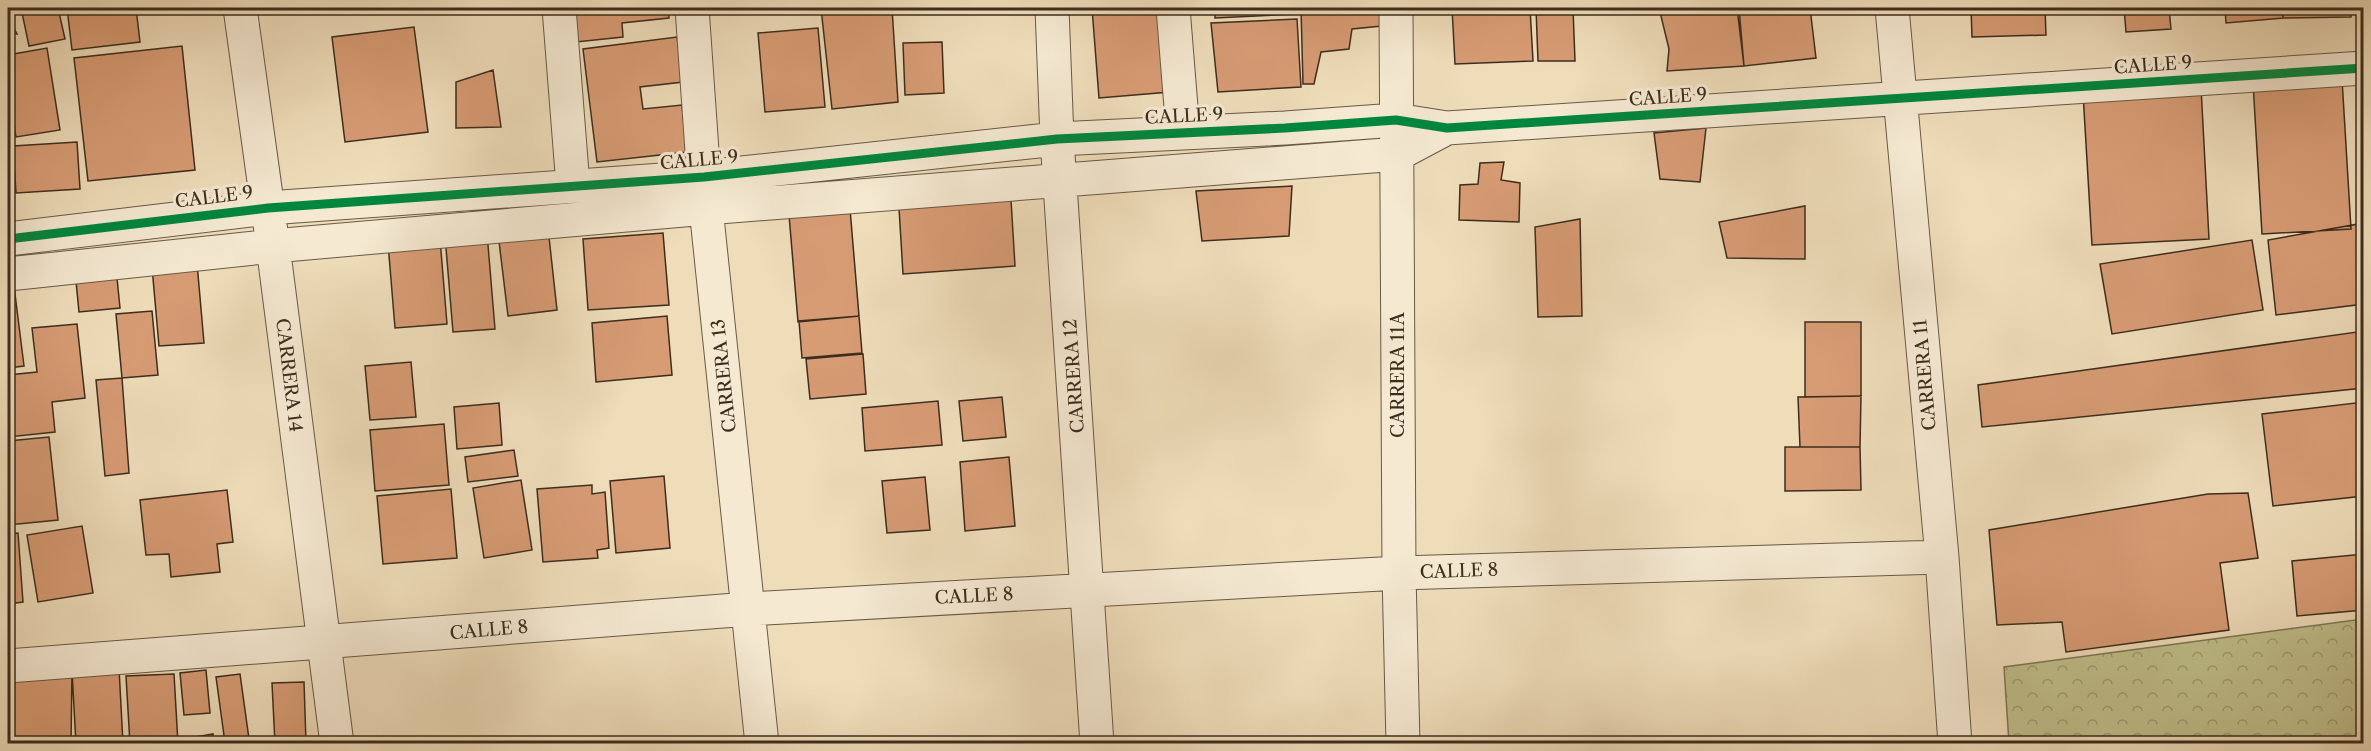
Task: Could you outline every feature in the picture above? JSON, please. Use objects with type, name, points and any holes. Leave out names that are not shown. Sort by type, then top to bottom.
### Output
[{"type":"street","name":"CARRERA 14","points":[[240,8],[337,744]]},
{"type":"street","points":[[558,8],[573,186]]},
{"type":"street","name":"CARRERA 13","points":[[692,8],[705,192],[762,744]]},
{"type":"street","name":"CARRERA 12","points":[[1052,8],[1057,139],[1097,744]]},
{"type":"street","points":[[1173,8],[1183,132]]},
{"type":"street","name":"CARRERA 11A","points":[[1396,8],[1399,573],[1403,744]]},
{"type":"street","name":"CARRERA 11","points":[[1892,8],[1942,557],[1955,744]]},
{"type":"street","name":"CALLE 9","points":[[8,274],[273,246],[705,192],[1057,139],[1285,129],[1396,120],[1447,129],[2364,68]]},
{"type":"street","name":"CALLE 9","points":[[8,239],[268,208],[573,186],[705,192],[1060,182],[1398,154],[1447,129]]},
{"type":"street","name":"CALLE 8","points":[[8,666],[323,644],[749,609],[1399,573],[1942,557]]},
{"type":"green space","points":[[2363,619],[2363,743],[2009,743],[2004,667]]},
{"type":"building","points":[[21,8],[58,8],[65,39],[29,46]]},
{"type":"building","points":[[67,8],[136,8],[140,42],[72,50]]},
{"type":"building","points":[[250,8],[290,8],[251,13]]},
{"type":"building","points":[[573,8],[668,8],[669,18],[622,23],[623,37],[576,42]]},
{"type":"building","points":[[821,8],[892,8],[898,102],[832,109]]},
{"type":"building","points":[[1092,8],[1163,8],[1170,92],[1099,98]]},
{"type":"building","points":[[1215,8],[1297,8],[1297,14],[1215,18]]},
{"type":"building","points":[[1301,8],[1394,8],[1382,26],[1352,29],[1349,49],[1321,52],[1314,84],[1303,84]]},
{"type":"building","points":[[1452,8],[1530,8],[1533,61],[1455,64]]},
{"type":"building","points":[[1536,8],[1573,8],[1575,61],[1538,61]]},
{"type":"building","points":[[1737,8],[1744,66],[1667,71],[1669,49],[1660,12]]},
{"type":"building","points":[[1739,8],[1810,8],[1816,58],[1744,66]]},
{"type":"building","points":[[1971,8],[2045,8],[2046,35],[1972,37]]},
{"type":"building","points":[[2124,8],[2169,8],[2171,29],[2126,32]]},
{"type":"building","points":[[2225,8],[2282,8],[2283,18],[2226,23]]},
{"type":"building","points":[[2283,8],[2351,8],[2351,17],[2283,18]]},
{"type":"building","points":[[2359,8],[2364,8],[2364,16],[2359,16]]},
{"type":"building","points":[[8,17],[17,34],[8,34]]},
{"type":"building","points":[[1297,19],[1301,87],[1218,92],[1211,23]]},
{"type":"building","points":[[414,27],[428,132],[345,142],[332,37]]},
{"type":"building","points":[[818,28],[825,107],[765,112],[758,33]]},
{"type":"building","points":[[677,37],[683,82],[640,87],[643,109],[682,105],[687,152],[597,162],[583,49]]},
{"type":"building","points":[[942,42],[944,93],[905,95],[903,43]]},
{"type":"building","points":[[182,46],[195,170],[88,181],[74,58]]},
{"type":"building","points":[[47,48],[60,130],[16,137],[8,85],[8,55]]},
{"type":"building","points":[[493,70],[501,127],[456,128],[456,82]]},
{"type":"building","points":[[2342,79],[2351,229],[2262,234],[2253,83]]},
{"type":"building","points":[[2201,87],[2209,239],[2092,245],[2083,93]]},
{"type":"building","points":[[1706,128],[1700,182],[1660,179],[1654,133]]},
{"type":"building","points":[[77,142],[80,189],[16,193],[13,146]]},
{"type":"building","points":[[8,149],[14,196],[8,196]]},
{"type":"building","points":[[1504,162],[1501,180],[1520,183],[1519,222],[1459,220],[1460,185],[1478,184],[1480,163]]},
{"type":"building","points":[[1292,186],[1289,236],[1202,241],[1196,191]]},
{"type":"building","points":[[849,197],[859,316],[798,322],[788,203]]},
{"type":"building","points":[[1011,200],[1015,266],[903,274],[899,208]]},
{"type":"building","points":[[1805,206],[1805,259],[1727,258],[1719,222]]},
{"type":"building","points":[[1580,219],[1582,316],[1538,317],[1535,227]]},
{"type":"building","points":[[2364,223],[2364,304],[2276,315],[2268,240]]},
{"type":"building","points":[[548,228],[557,310],[508,316],[498,233]]},
{"type":"building","points":[[487,233],[495,329],[453,332],[445,236]]},
{"type":"building","points":[[663,233],[669,305],[588,310],[583,239]]},
{"type":"building","points":[[440,239],[447,324],[395,328],[388,243]]},
{"type":"building","points":[[2252,240],[2263,310],[2112,334],[2100,264]]},
{"type":"building","points":[[197,263],[204,343],[159,346],[152,267]]},
{"type":"building","points":[[116,268],[120,308],[79,312],[75,271]]},
{"type":"building","points":[[8,278],[13,278],[24,366],[8,368]]},
{"type":"building","points":[[152,311],[158,375],[122,378],[116,314]]},
{"type":"building","points":[[667,316],[672,375],[596,382],[592,323]]},
{"type":"building","points":[[859,316],[862,353],[802,358],[799,321]]},
{"type":"building","points":[[1805,322],[1861,322],[1861,396],[1805,397]]},
{"type":"building","points":[[77,324],[85,398],[52,402],[55,432],[8,437],[8,375],[37,372],[32,328]]},
{"type":"building","points":[[2364,331],[2364,388],[1982,427],[1978,385]]},
{"type":"building","points":[[863,354],[866,394],[810,399],[806,359]]},
{"type":"building","points":[[411,362],[416,417],[370,420],[365,366]]},
{"type":"building","points":[[122,378],[129,473],[105,476],[96,380]]},
{"type":"building","points":[[1861,396],[1860,447],[1800,447],[1798,397]]},
{"type":"building","points":[[1002,397],[1006,437],[963,441],[959,401]]},
{"type":"building","points":[[938,401],[942,445],[865,451],[862,408]]},
{"type":"building","points":[[2364,402],[2364,496],[2273,506],[2262,414]]},
{"type":"building","points":[[499,403],[502,445],[457,449],[454,407]]},
{"type":"building","points":[[444,424],[449,485],[375,491],[370,430]]},
{"type":"building","points":[[49,437],[58,520],[8,525],[8,441]]},
{"type":"building","points":[[1785,447],[1860,447],[1861,490],[1785,491]]},
{"type":"building","points":[[514,450],[518,476],[468,482],[465,457]]},
{"type":"building","points":[[1009,457],[1015,526],[965,531],[960,462]]},
{"type":"building","points":[[664,476],[670,548],[616,553],[610,481]]},
{"type":"building","points":[[925,477],[930,530],[887,533],[882,481]]},
{"type":"building","points":[[521,480],[532,550],[484,558],[473,488]]},
{"type":"building","points":[[592,485],[592,494],[605,492],[609,548],[597,550],[598,558],[543,562],[537,489]]},
{"type":"building","points":[[451,489],[457,558],[383,564],[377,496]]},
{"type":"building","points":[[227,490],[233,542],[217,544],[220,572],[171,577],[169,554],[146,555],[140,500]]},
{"type":"building","points":[[2248,493],[2258,558],[2220,563],[2229,630],[2066,652],[2062,622],[1997,625],[1989,530],[2208,494]]},
{"type":"building","points":[[82,526],[93,593],[38,602],[27,535]]},
{"type":"building","points":[[18,533],[23,602],[8,604],[8,534]]},
{"type":"building","points":[[2364,554],[2364,610],[2297,616],[2292,561]]},
{"type":"building","points":[[119,668],[123,744],[76,744],[72,671]]},
{"type":"building","points":[[10,670],[72,671],[71,744],[10,744]]},
{"type":"building","points":[[206,670],[210,713],[184,715],[180,673]]},
{"type":"building","points":[[174,674],[178,744],[130,744],[126,676]]},
{"type":"building","points":[[240,674],[249,739],[225,743],[216,677]]},
{"type":"building","points":[[304,682],[306,743],[275,744],[272,683]]},
{"type":"building","points":[[213,734],[214,744],[185,744],[184,739]]},
{"type":"cycle path","points":[[8,239],[268,208],[704,177],[1057,139],[1396,120],[1447,128],[2364,68]]}]
